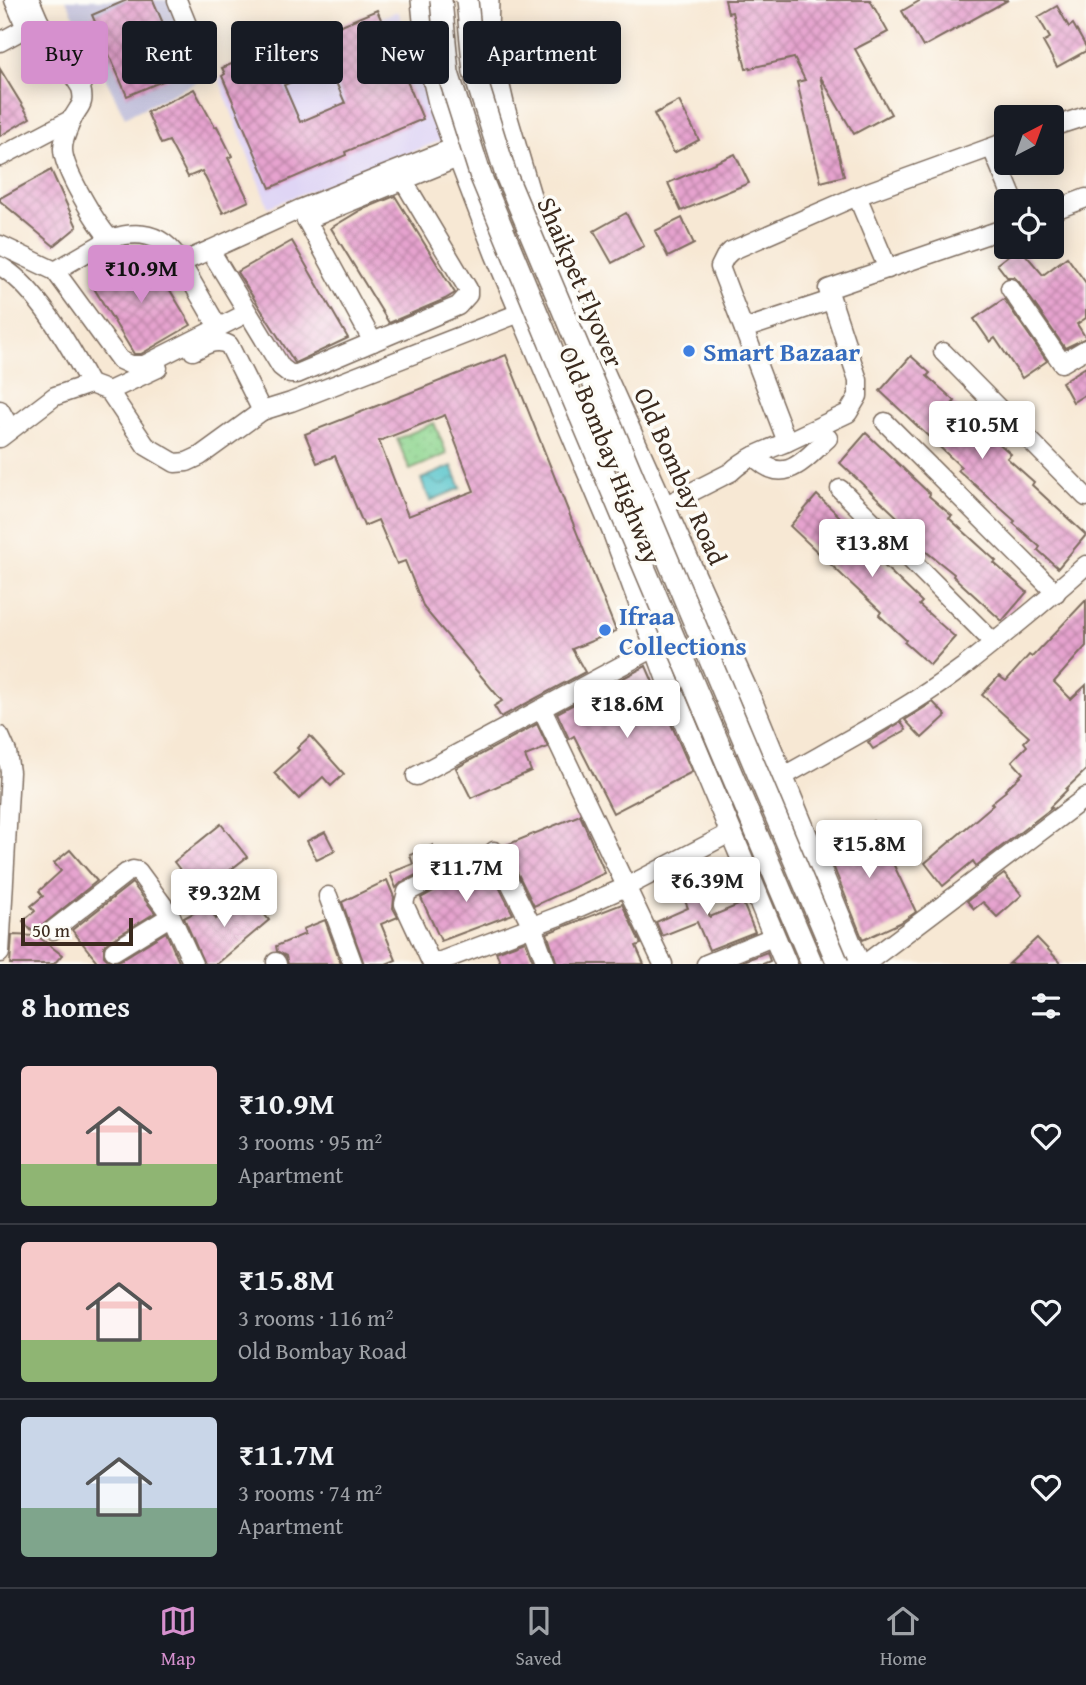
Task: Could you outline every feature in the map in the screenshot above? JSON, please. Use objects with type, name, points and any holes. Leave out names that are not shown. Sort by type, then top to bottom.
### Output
[{"type":"main road","name":"Old Bombay Highway","points":[[422,0],[427,52],[440,107],[496,254],[613,531],[669,684],[786,964]]},
{"type":"main road","name":"Shaikpet Flyover","points":[[441,0],[448,73],[481,177],[812,964]]},
{"type":"main road","name":"Shaikpet Flyover","points":[[467,0],[474,72],[506,175],[838,964]]},
{"type":"main road","name":"Old Bombay Road","points":[[488,0],[487,34],[504,108],[541,233],[751,701],[859,964]]},
{"type":"main road","points":[[496,254],[541,233]]},
{"type":"street","points":[[14,0],[30,21]]},
{"type":"street","points":[[30,0],[33,21]]},
{"type":"street","points":[[177,0],[186,21]]},
{"type":"street","points":[[0,42],[21,31]]},
{"type":"street","points":[[78,84],[84,98],[72,119],[63,148],[68,169],[100,227],[110,239]]},
{"type":"street","points":[[1064,123],[1086,116]]},
{"type":"street","points":[[0,158],[72,119]]},
{"type":"street","points":[[787,442],[720,267],[724,257],[731,251],[857,196],[994,149]]},
{"type":"street","points":[[303,215],[404,180],[457,152]]},
{"type":"street","points":[[178,258],[187,260],[457,152]]},
{"type":"street","points":[[211,250],[281,367],[290,374],[296,374],[458,306],[468,295],[468,289],[404,180]]},
{"type":"street","points":[[857,196],[888,269]]},
{"type":"street","points":[[1064,206],[1086,198]]},
{"type":"street","points":[[303,215],[373,342]]},
{"type":"street","points":[[744,329],[888,269],[994,232]]},
{"type":"street","points":[[55,271],[110,239],[142,233],[154,237],[172,249],[218,327]]},
{"type":"street","points":[[0,245],[55,271],[120,360],[131,365],[144,365],[247,313]]},
{"type":"street","points":[[0,266],[33,296],[75,355],[90,384]]},
{"type":"street","points":[[1010,288],[1062,363],[1086,349]]},
{"type":"street","points":[[771,308],[830,295]]},
{"type":"street","points":[[661,500],[726,462],[746,460],[848,413],[858,396],[858,380],[830,295]]},
{"type":"street","points":[[0,410],[5,433],[55,396],[90,384],[109,391],[146,446],[175,463],[187,462],[200,456],[262,411],[522,312]]},
{"type":"street","points":[[109,391],[220,341],[229,345],[262,411]]},
{"type":"street","points":[[943,352],[1086,497]]},
{"type":"street","points":[[885,422],[1056,593]]},
{"type":"street","points":[[746,460],[778,470],[790,469],[828,438]]},
{"type":"street","points":[[840,489],[993,642]]},
{"type":"street","points":[[782,777],[874,726],[960,669],[1056,593],[1086,565]]},
{"type":"street","points":[[416,776],[656,647]]},
{"type":"street","points":[[542,709],[663,964]]},
{"type":"street","points":[[0,736],[7,752],[10,772],[4,808],[0,953]]},
{"type":"street","points":[[865,964],[1086,797]]},
{"type":"street","points":[[447,872],[407,892],[404,904],[440,963],[626,887],[732,832]]},
{"type":"street","points":[[494,851],[531,926],[546,964]]},
{"type":"street","points":[[53,930],[126,873],[134,870],[138,871],[171,916],[193,964]]},
{"type":"street","points":[[328,897],[353,964]]},
{"type":"street","points":[[114,951],[171,916]]},
{"type":"street","points":[[706,964],[775,936]]},
{"type":"shaded area","points":[[66,0],[173,0],[183,21],[122,21],[122,84],[193,84],[125,117],[108,83],[108,21],[77,21]]},
{"type":"shaded area","points":[[398,11],[402,21],[372,21]]},
{"type":"shaded area","points":[[357,27],[357,84],[427,84],[448,138],[268,207],[219,79],[231,74],[231,84],[343,84],[343,32]]},
{"type":"green space","points":[[434,423],[447,454],[410,470],[397,439]]},
{"type":"water","points":[[452,466],[461,488],[430,501],[421,479]]},
{"type":"building","points":[[127,0],[153,0],[162,21],[122,21],[122,84],[156,84],[127,96],[108,52],[108,21],[95,21],[92,15]]},
{"type":"building","points":[[725,0],[870,0],[888,32],[855,49],[891,114],[854,134],[820,76],[844,176],[821,182],[797,82],[805,80],[794,58],[746,69],[732,12],[728,13]]},
{"type":"building","points":[[921,0],[1008,0],[923,47],[902,11]]},
{"type":"building","points":[[1057,6],[1069,27],[1073,24],[1086,51],[1057,67],[1043,42],[1050,38],[1038,17]]},
{"type":"building","points":[[377,10],[382,21],[357,21],[357,84],[408,84],[423,119],[270,188],[222,76],[225,74],[222,68],[231,64],[231,84],[286,84],[284,85],[300,122],[345,103],[337,84],[343,84],[343,24]]},
{"type":"building","points":[[0,69],[30,118],[0,136]]},
{"type":"building","points":[[194,89],[232,156],[228,158],[249,201],[223,213],[202,171],[188,177],[169,141],[161,144],[147,112]]},
{"type":"building","points":[[679,101],[699,140],[674,153],[654,114]]},
{"type":"building","points":[[735,154],[749,183],[681,211],[668,183]]},
{"type":"building","points":[[51,170],[77,227],[54,246],[0,201],[0,198]]},
{"type":"building","points":[[395,196],[455,293],[389,323],[331,228],[361,210]]},
{"type":"building","points":[[626,213],[644,246],[612,263],[594,231]]},
{"type":"building","points":[[682,218],[694,244],[668,257],[655,231]]},
{"type":"building","points":[[292,241],[348,338],[295,363],[237,272]]},
{"type":"building","points":[[147,252],[191,325],[141,354],[134,354],[92,285]]},
{"type":"building","points":[[1067,257],[1086,283],[1086,318],[1077,324],[1086,338],[1065,348],[1019,282],[1014,277],[1007,277],[997,264],[1003,259],[1029,259],[1043,275]]},
{"type":"building","points":[[1004,299],[1047,361],[1022,378],[995,338],[990,342],[974,319]]},
{"type":"building","points":[[506,355],[616,631],[572,649],[585,672],[501,717],[494,706],[502,701],[424,608],[405,561],[397,564],[378,520],[364,526],[335,456],[317,463],[305,434]],"holes":[[[445,415],[474,491],[408,516],[379,441]]]},
{"type":"building","points":[[911,356],[930,373],[927,376],[955,401],[953,403],[1011,454],[1007,458],[1034,482],[1032,485],[1086,535],[1058,568],[1038,550],[1040,547],[1013,523],[1015,521],[958,470],[961,467],[880,391]]},
{"type":"building","points":[[1086,367],[1086,394],[1073,402],[1062,382]]},
{"type":"building","points":[[866,433],[952,516],[949,518],[996,561],[994,563],[1027,592],[1002,621],[953,576],[954,574],[904,534],[909,528],[840,463]]},
{"type":"building","points":[[817,495],[879,554],[875,557],[922,602],[919,605],[955,637],[930,665],[879,615],[881,612],[790,526]]},
{"type":"building","points":[[1086,600],[1086,646],[1054,682],[1071,699],[1086,685],[1086,770],[1050,807],[1052,808],[976,866],[973,861],[943,886],[925,863],[993,805],[991,803],[1023,773],[1012,761],[1027,746],[1024,742],[1029,737],[982,695],[999,676],[1006,681]]},
{"type":"building","points":[[646,666],[692,772],[613,813],[574,736],[569,739],[557,713]]},
{"type":"building","points":[[933,702],[946,716],[922,738],[905,720]]},
{"type":"building","points":[[901,722],[906,730],[873,749],[868,742]]},
{"type":"building","points":[[537,724],[548,747],[525,756],[531,771],[471,798],[456,768]]},
{"type":"building","points":[[310,736],[344,774],[331,786],[323,777],[299,799],[274,773]]},
{"type":"building","points":[[580,815],[605,873],[534,906],[504,846]]},
{"type":"building","points":[[873,821],[916,912],[900,923],[863,940],[824,843]]},
{"type":"building","points":[[221,824],[247,857],[199,894],[174,862]]},
{"type":"building","points":[[325,832],[335,851],[317,860],[307,841]]},
{"type":"building","points":[[433,845],[440,863],[402,882],[396,888],[390,873],[413,864],[410,855]]},
{"type":"building","points":[[70,850],[97,881],[43,925],[43,935],[40,938],[62,955],[54,964],[10,964],[12,935],[36,936],[23,921],[35,911],[31,906],[43,896],[39,891],[61,871],[54,863]]},
{"type":"building","points":[[488,865],[513,914],[441,941],[421,898]]},
{"type":"building","points":[[691,870],[710,917],[743,903],[755,932],[709,950],[697,922],[662,936],[656,922],[688,908],[675,877]]},
{"type":"building","points":[[1004,874],[1022,895],[997,917],[983,902],[974,909],[967,901]]},
{"type":"building","points":[[387,880],[394,897],[393,908],[398,917],[381,924],[396,960],[386,964],[364,964],[342,902]]},
{"type":"building","points":[[132,883],[155,913],[108,942],[104,946],[104,956],[109,961],[119,961],[166,932],[180,964],[99,964],[72,930]]},
{"type":"building","points":[[247,893],[269,920],[217,964],[204,964],[184,918],[208,905],[216,919]]},
{"type":"building","points":[[622,904],[641,944],[636,946],[644,964],[557,964],[547,933]]},
{"type":"building","points":[[325,920],[341,964],[288,964],[286,956],[277,951],[276,946],[305,934],[303,929]]},
{"type":"building","points":[[1037,938],[1062,964],[1009,964]]},
{"type":"building","points":[[525,941],[534,964],[501,964],[496,952]]},
{"type":"building","points":[[767,952],[770,961],[763,964],[736,964]]},
{"type":"place","name":"Smart Bazaar","points":[[689,351]]},
{"type":"place","name":"Ifraa Collections","points":[[605,630]]}]
